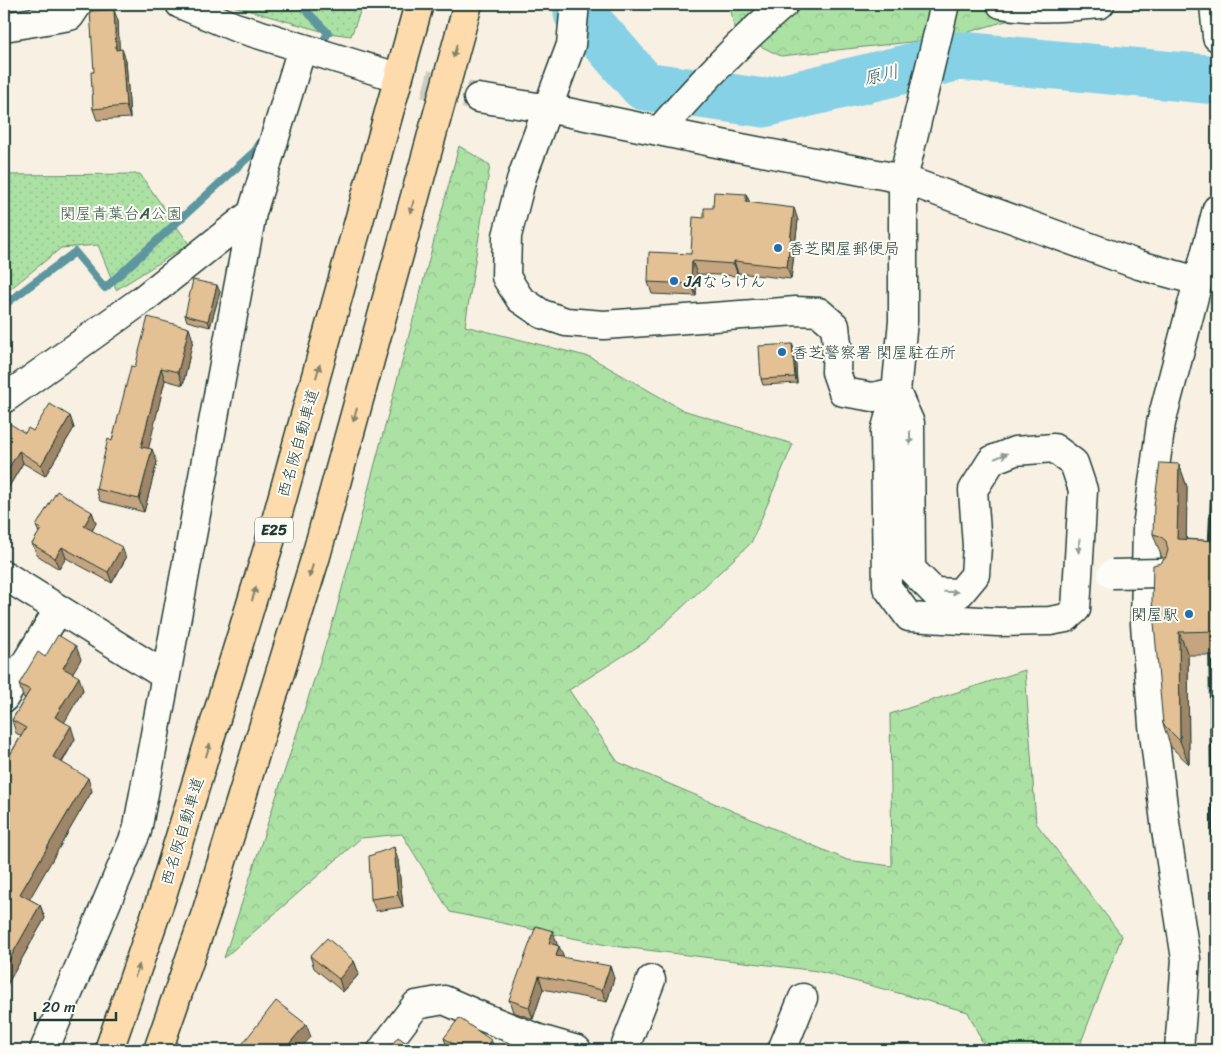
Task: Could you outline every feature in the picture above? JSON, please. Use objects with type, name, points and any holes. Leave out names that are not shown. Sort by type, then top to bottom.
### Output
[{"type":"highway","name":"西名阪自動車道","points":[[110,1050],[162,899],[272,535],[419,4]]},
{"type":"highway","points":[[158,1050],[206,910],[316,556],[468,4]]},
{"type":"street","points":[[4,27],[70,16],[78,4]]},
{"type":"street","points":[[180,4],[236,27],[384,73]]},
{"type":"street","points":[[576,4],[571,45],[546,108],[522,177],[507,236],[506,277],[520,299],[542,314],[566,322],[604,325],[796,311],[819,312],[835,326],[837,344],[836,372],[843,392],[873,397],[896,392]]},
{"type":"street","points":[[659,131],[682,104],[756,27],[784,4]]},
{"type":"street","points":[[896,392],[910,423],[912,569],[934,592],[960,593],[975,575],[977,546],[973,490],[992,460],[1015,450],[1054,448],[1074,463],[1083,490],[1076,609],[1066,618],[1050,621],[998,622],[909,617],[887,587],[885,432],[896,392],[903,321],[903,179],[945,4]]},
{"type":"street","points":[[1001,4],[1064,7],[1100,4]]},
{"type":"street","points":[[1214,4],[1217,37]]},
{"type":"street","points":[[44,1050],[137,832],[252,213],[302,48]]},
{"type":"street","points":[[478,98],[546,108],[903,179],[1139,265],[1198,281]]},
{"type":"street","points":[[1179,1050],[1186,959],[1155,744],[1144,624],[1148,527],[1161,423],[1198,281],[1212,253],[1217,208]]},
{"type":"street","points":[[4,399],[142,300],[252,213]]},
{"type":"street","points":[[1112,574],[1161,573]]},
{"type":"street","points":[[4,575],[166,676]]},
{"type":"street","points":[[4,698],[59,609]]},
{"type":"street","points":[[624,1050],[651,980]]},
{"type":"street","points":[[782,1050],[803,998]]},
{"type":"street","points":[[382,1050],[416,1005],[444,1000],[483,1017],[534,1044],[577,1050]]},
{"type":"green space","points":[[226,4],[363,4],[351,36],[328,33]]},
{"type":"green space","points":[[730,4],[1064,4],[948,38],[781,56],[735,34]]},
{"type":"green space","points":[[459,146],[490,165],[465,326],[590,357],[683,410],[793,444],[751,543],[645,642],[569,690],[618,762],[847,860],[892,866],[890,714],[1025,670],[1036,823],[1122,936],[1081,1042],[1086,1050],[986,1050],[968,1012],[817,971],[606,945],[450,912],[402,834],[361,838],[224,958],[335,615]]},
{"type":"green space","name":"関屋青葉台A公園","points":[[140,174],[189,244],[116,290],[98,245],[61,248],[4,294],[4,175]]},
{"type":"building","points":[[114,10],[116,50],[122,49],[126,106],[93,109],[91,72],[94,72],[90,11]]},
{"type":"building","points":[[714,192],[746,194],[746,202],[794,208],[787,267],[734,261],[734,264],[692,261],[691,284],[648,282],[649,252],[691,254],[693,217],[704,218],[704,208],[713,208]]},
{"type":"building","points":[[193,280],[217,285],[208,321],[185,315]]},
{"type":"building","points":[[148,317],[189,328],[178,372],[161,368],[141,447],[152,449],[139,499],[96,489],[108,439],[112,441],[131,366],[135,367]]},
{"type":"building","points":[[792,344],[795,377],[761,379],[759,346]]},
{"type":"building","points":[[50,404],[70,416],[41,465],[19,451],[4,476],[4,420],[25,433],[28,428],[33,431]]},
{"type":"building","name":"関屋駅","points":[[1160,463],[1179,464],[1177,539],[1217,541],[1217,631],[1179,632],[1180,741],[1163,724],[1152,600],[1153,565],[1161,563],[1166,557],[1168,550],[1166,541],[1160,536],[1153,534],[1154,505]]},
{"type":"building","points":[[57,491],[92,512],[84,526],[122,547],[108,572],[62,547],[55,558],[32,544],[41,529],[36,526]]},
{"type":"building","points":[[58,635],[76,646],[63,668],[79,677],[55,717],[71,726],[53,757],[88,778],[20,894],[40,905],[4,969],[4,765],[26,728],[12,720],[30,690],[19,684],[38,652],[45,657]]},
{"type":"building","points":[[394,847],[398,895],[371,899],[369,856]]},
{"type":"building","points":[[536,926],[553,931],[549,943],[559,946],[556,956],[610,966],[602,990],[539,976],[529,1007],[509,1000]]},
{"type":"building","points":[[327,938],[354,961],[339,979],[310,956]]},
{"type":"building","points":[[276,1001],[306,1024],[284,1050],[245,1050],[240,1047]]},
{"type":"building","points":[[459,1018],[491,1040],[482,1050],[463,1050],[444,1038]]},
{"type":"building","points":[[398,1037],[417,1050],[386,1050]]},
{"type":"waterway","points":[[300,4],[328,33],[319,48]]},
{"type":"waterway","name":"原川","points":[[578,13],[582,15],[644,86],[764,103],[960,56],[1217,80]]},
{"type":"waterway","points":[[4,305],[75,252],[105,288],[255,151],[263,138]]},
{"type":"tunnel","points":[[384,73],[478,98]]},
{"type":"railway","points":[[1209,555],[1217,424]]},
{"type":"railway","points":[[1210,640],[1216,1050]]},
{"type":"place","name":"香芝関屋郵便局","points":[[778,248]]},
{"type":"place","name":"JAならけん","points":[[674,281]]},
{"type":"place","name":"香芝警察署 関屋駐在所","points":[[782,352]]},
{"type":"place","name":"関屋駅","points":[[1189,614]]}]
